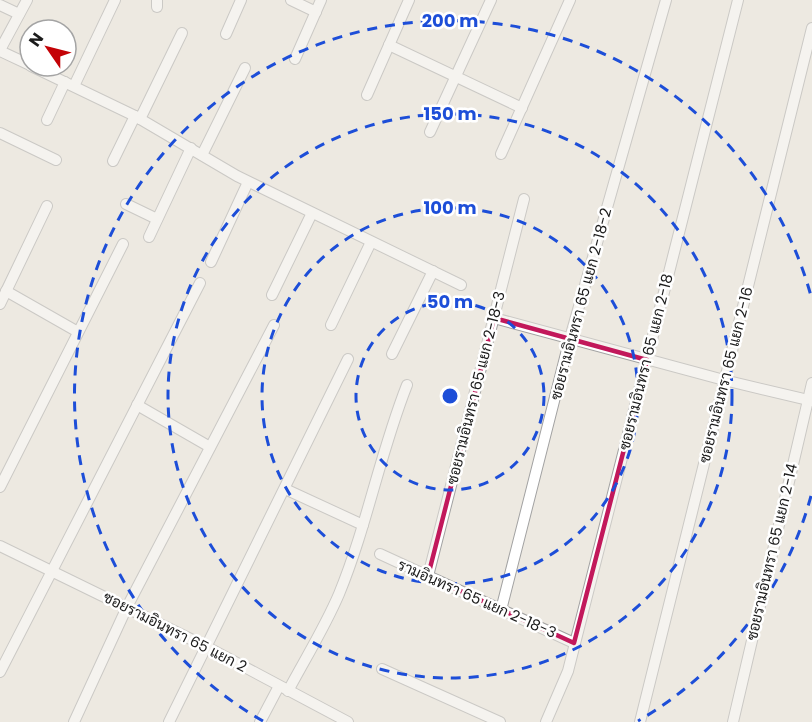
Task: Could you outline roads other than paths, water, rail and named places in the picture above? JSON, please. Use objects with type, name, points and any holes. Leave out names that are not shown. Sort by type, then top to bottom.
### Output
[{"type":"street","points":[[18,60],[0,51],[27,0]]},
{"type":"street","points":[[47,120],[115,0]]},
{"type":"street","points":[[226,34],[241,0]]},
{"type":"street","points":[[291,0],[316,12]]},
{"type":"street","points":[[295,59],[321,0]]},
{"type":"street","points":[[367,95],[409,0]]},
{"type":"street","points":[[429,132],[491,0]]},
{"type":"street","points":[[501,154],[570,0]]},
{"type":"street","name":"ซอยรามอินทรา 65 แยก 2-18-2","points":[[501,610],[570,338],[666,0]]},
{"type":"street","name":"ซอยรามอินทรา 65 แยก 2-18","points":[[546,722],[568,671],[738,0]]},
{"type":"street","points":[[0,4],[19,14]]},
{"type":"street","name":"ซอยรามอินทรา 65 แยก 2-16","points":[[640,722],[812,28]]},
{"type":"street","points":[[113,161],[182,33]]},
{"type":"street","points":[[389,45],[522,108]]},
{"type":"street","points":[[202,155],[245,68]]},
{"type":"street","points":[[56,78],[137,117],[248,182],[461,285]]},
{"type":"street","points":[[0,133],[56,160]]},
{"type":"street","points":[[148,237],[191,148]]},
{"type":"street","points":[[211,262],[248,182]]},
{"type":"street","name":"ซอยรามอินทรา 65 แยก 2-18-3","points":[[428,576],[524,199]]},
{"type":"street","points":[[126,204],[157,219]]},
{"type":"street","points":[[0,304],[47,206]]},
{"type":"street","points":[[272,295],[312,213]]},
{"type":"street","points":[[331,325],[371,242]]},
{"type":"street","points":[[0,487],[123,243]]},
{"type":"street","points":[[392,354],[433,271]]},
{"type":"street","points":[[0,672],[200,283]]},
{"type":"street","points":[[6,291],[78,332]]},
{"type":"street","points":[[494,318],[724,380],[810,400]]},
{"type":"street","points":[[74,722],[127,607],[274,325]]},
{"type":"street","points":[[169,722],[348,359]]},
{"type":"street","name":"ซอยรามอินทรา 65 แยก 2-14","points":[[733,722],[810,400],[812,382]]},
{"type":"street","points":[[260,722],[338,596],[363,525],[395,415],[407,385]]},
{"type":"street","points":[[137,405],[210,447]]},
{"type":"street","points":[[285,489],[363,525]]},
{"type":"street","name":"ซอยรามอินทรา 65 แยก 2","points":[[0,546],[207,647],[348,722]]},
{"type":"street","name":"รามอินทรา 65 แยก 2-18-3","points":[[380,554],[574,643]]},
{"type":"street","points":[[382,669],[500,722]]}]
